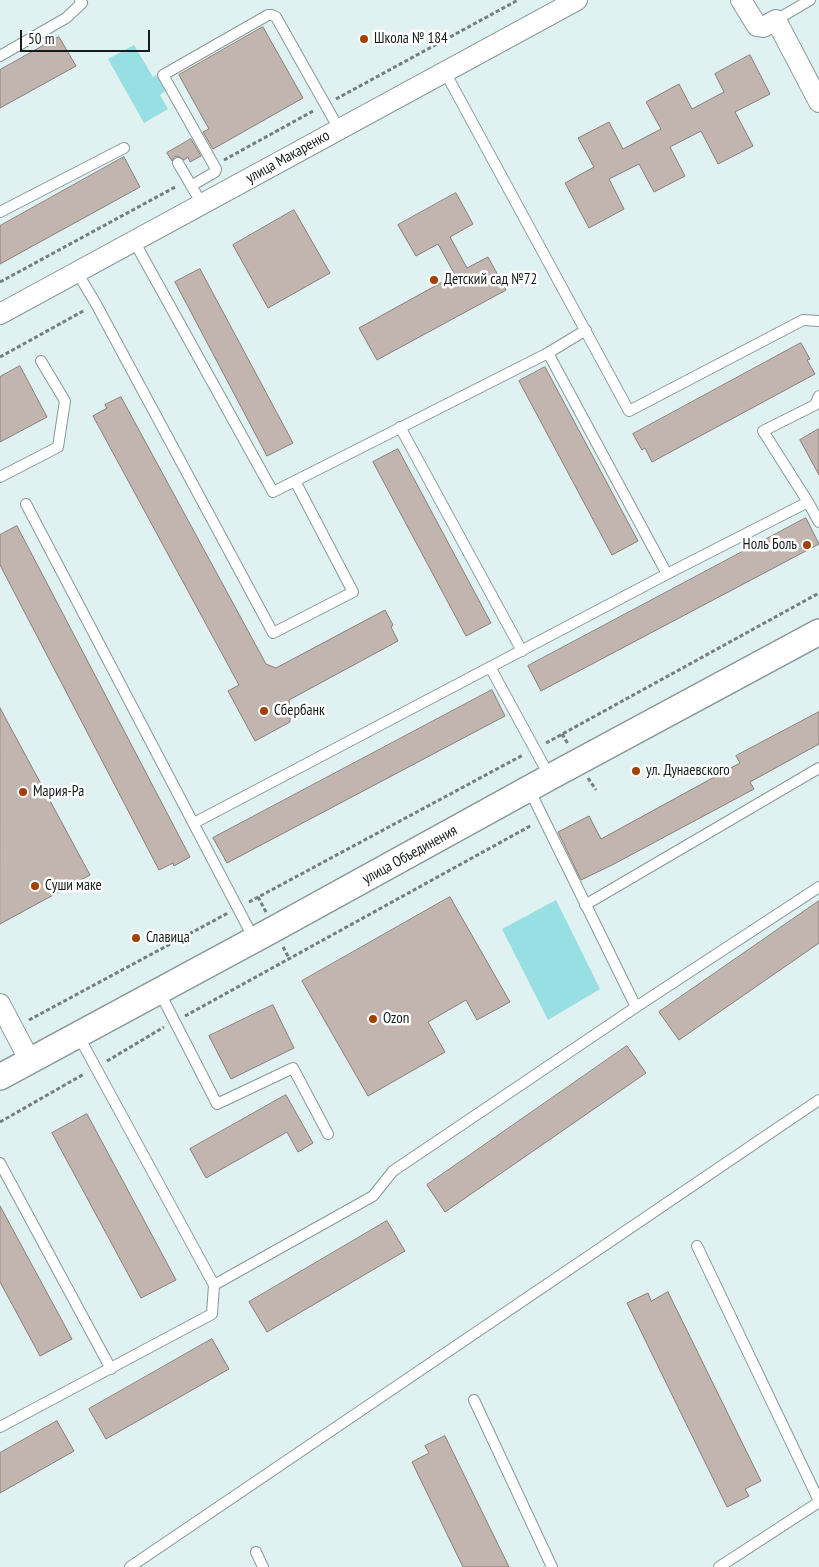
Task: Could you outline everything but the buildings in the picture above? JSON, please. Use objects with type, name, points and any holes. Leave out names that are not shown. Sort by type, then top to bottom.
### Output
[{"type":"street","points":[[741,0],[757,26],[763,27],[776,20],[819,102]]},
{"type":"street","name":"улица Макаренко","points":[[0,314],[445,72],[569,2]]},
{"type":"street","name":"улица Объединения","points":[[0,1077],[819,632]]},
{"type":"street","points":[[0,1004],[30,1061]]},
{"type":"lane","points":[[0,56],[66,18],[82,4],[80,0]]},
{"type":"lane","points":[[776,20],[810,0]]},
{"type":"lane","points":[[190,183],[215,172],[216,169],[163,75],[266,16],[272,15],[276,17],[339,129]]},
{"type":"lane","points":[[445,72],[629,411],[803,320],[819,321]]},
{"type":"lane","points":[[0,212],[124,148]]},
{"type":"lane","points":[[178,163],[202,204]]},
{"type":"lane","points":[[134,241],[273,492],[548,353],[586,330]]},
{"type":"lane","points":[[77,272],[273,633],[353,592],[295,481]]},
{"type":"lane","points":[[548,353],[667,574]]},
{"type":"lane","points":[[0,477],[58,447],[65,401],[41,361]]},
{"type":"lane","points":[[819,396],[815,405],[763,431],[819,522]]},
{"type":"lane","points":[[400,427],[522,651]]},
{"type":"lane","points":[[194,823],[667,574],[808,502]]},
{"type":"lane","points":[[26,504],[255,940]]},
{"type":"lane","points":[[490,667],[535,749],[544,819],[636,1008]]},
{"type":"lane","points":[[585,905],[819,768]]},
{"type":"lane","points":[[214,1285],[374,1196],[393,1171],[819,887]]},
{"type":"lane","points":[[159,991],[217,1104],[293,1068],[328,1134]]},
{"type":"lane","points":[[1,1424],[111,1369],[212,1314],[214,1285],[78,1034]]},
{"type":"lane","points":[[130,1567],[819,1100]]},
{"type":"lane","points":[[0,1163],[111,1369]]},
{"type":"lane","points":[[697,1246],[819,1502],[719,1567]]},
{"type":"lane","points":[[474,1400],[552,1567]]},
{"type":"lane","points":[[256,1552],[263,1567]]},
{"type":"path","points":[[214,166],[518,0]]},
{"type":"path","points":[[0,282],[190,183]]},
{"type":"path","points":[[0,357],[96,304]]},
{"type":"path","points":[[12,1026],[34,1019],[238,907],[535,749],[819,593]]},
{"type":"path","points":[[0,1122],[175,1021],[544,819]]},
{"type":"shaded area","points":[[134,45],[153,77],[156,75],[165,91],[160,95],[168,109],[144,123],[108,59]]},
{"type":"shaded area","points":[[556,900],[600,989],[548,1020],[502,929]]},
{"type":"place","name":"Школа № 184","points":[[364,39]]},
{"type":"place","name":"Детский сад №72","points":[[434,280]]},
{"type":"place","name":"Ноль Боль","points":[[807,545]]},
{"type":"place","name":"Сбербанк","points":[[264,711]]},
{"type":"place","name":"ул. Дунаевского","points":[[636,771]]},
{"type":"place","name":"Мария-Ра","points":[[23,792]]},
{"type":"place","name":"Суши маке","points":[[35,886]]},
{"type":"place","name":"Славица","points":[[136,938]]},
{"type":"place","name":"Ozon","points":[[373,1019]]}]
